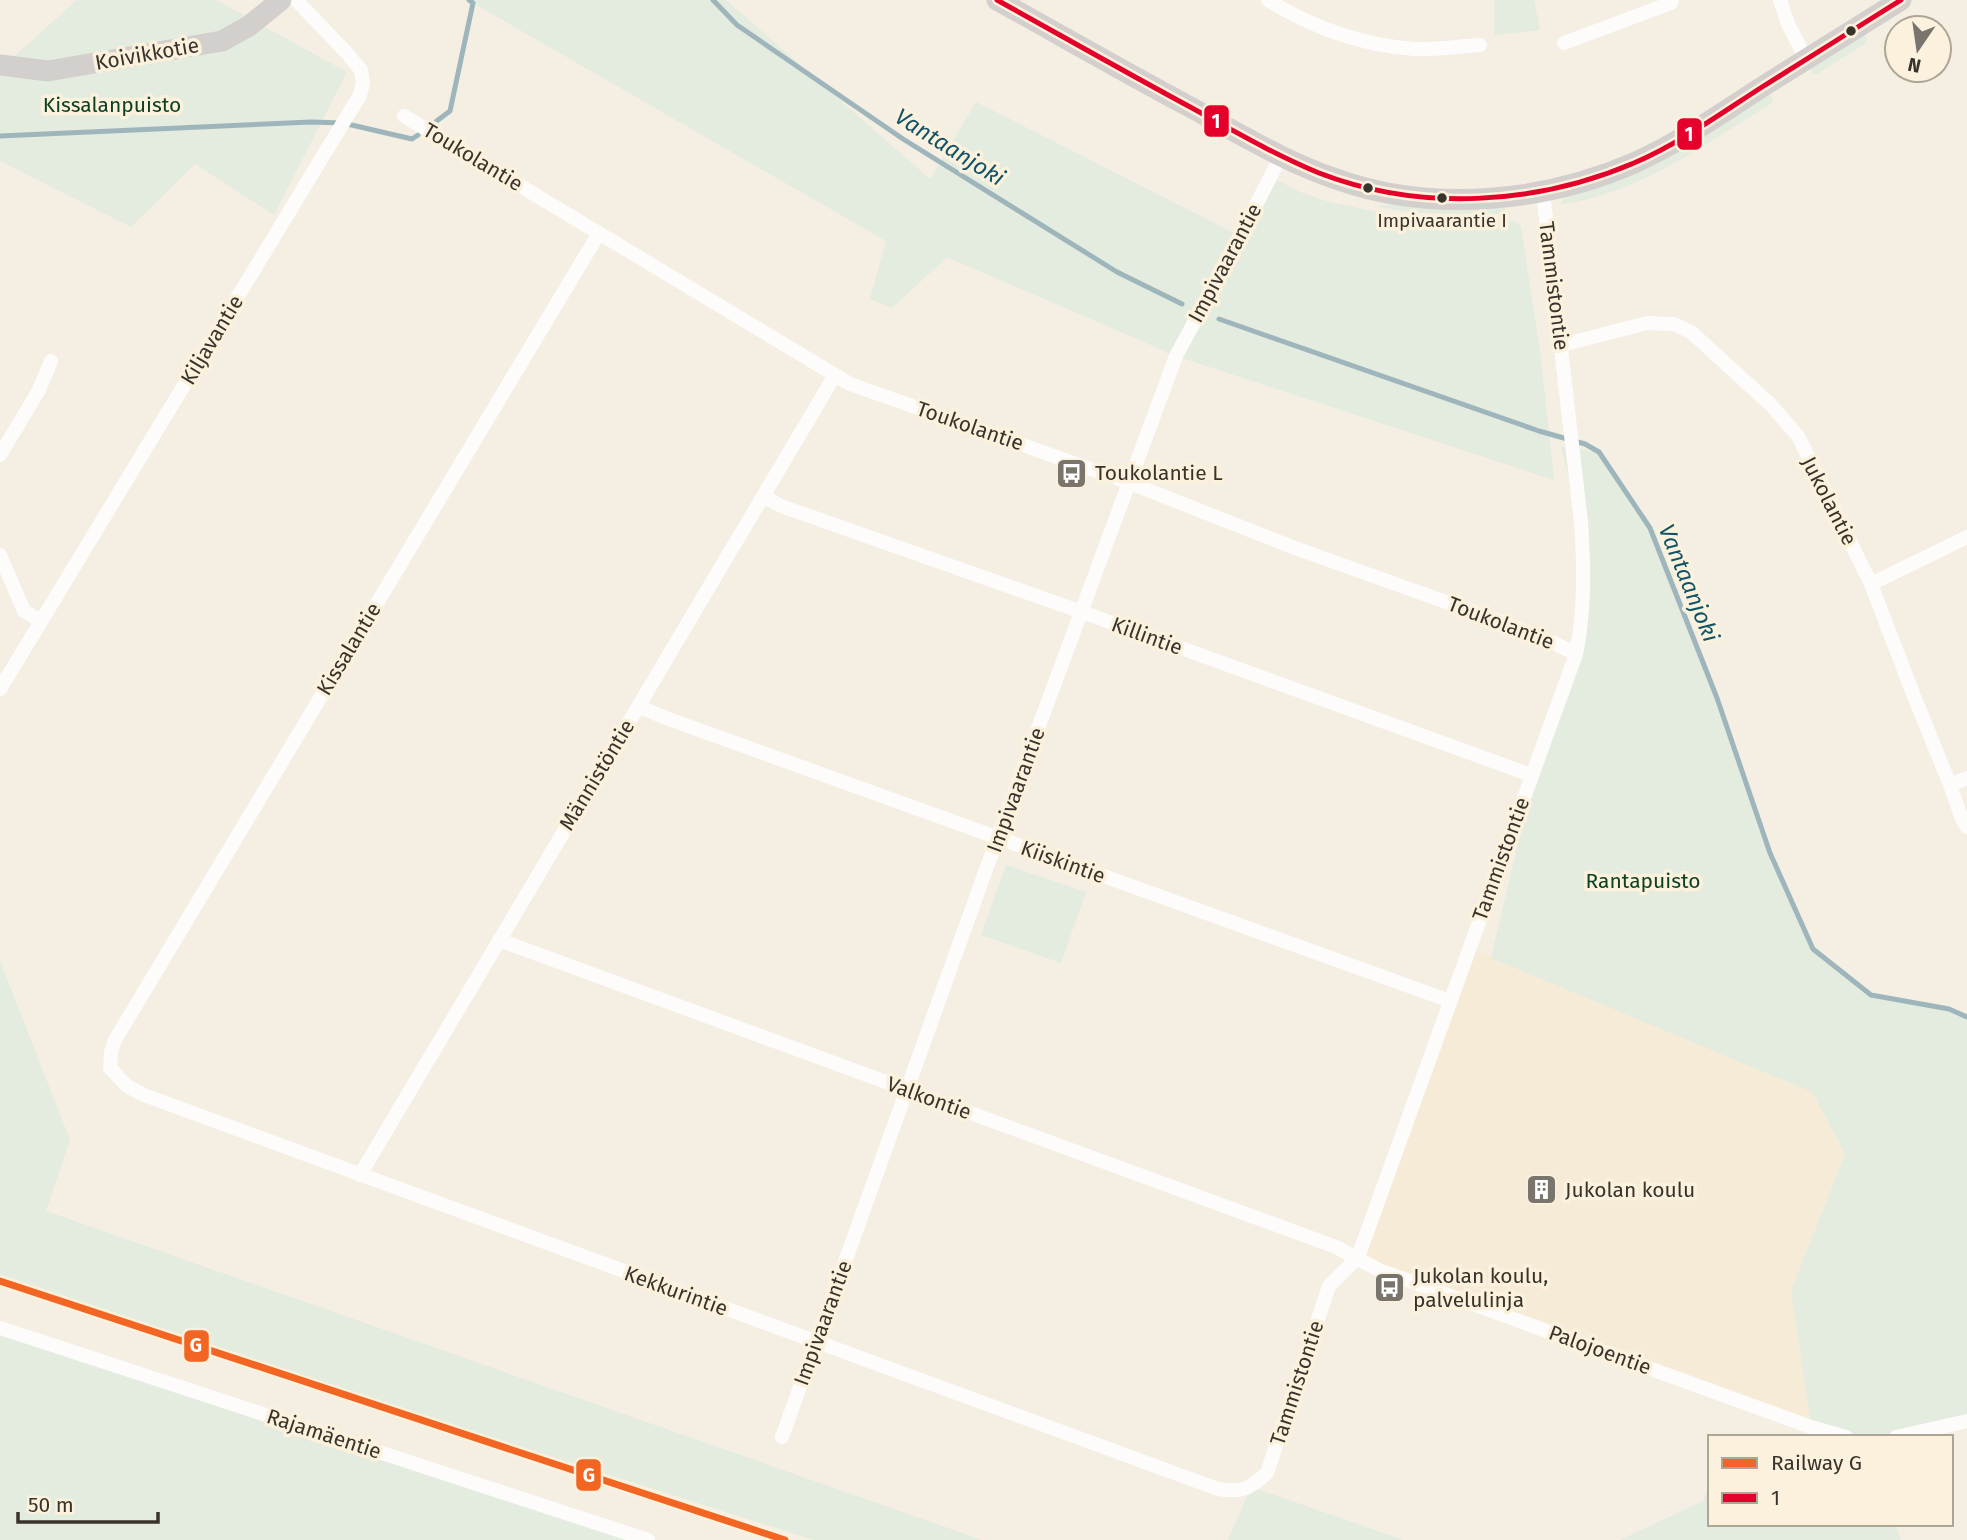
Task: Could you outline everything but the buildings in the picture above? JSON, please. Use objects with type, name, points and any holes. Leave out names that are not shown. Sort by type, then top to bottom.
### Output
[{"type":"street","name":"Koivikkotie","points":[[0,65],[48,71],[222,41],[249,26],[281,0]]},
{"type":"street","name":"Kiljavantie","points":[[0,689],[360,94],[363,83],[361,70],[296,0]]},
{"type":"street","points":[[997,0],[1281,156],[1340,181],[1391,194],[1437,199],[1469,199],[1542,192],[1592,179],[1636,162],[1692,132],[1901,0]]},
{"type":"street","points":[[1268,0],[1326,29],[1374,43],[1416,49],[1480,45]]},
{"type":"street","points":[[1632,0],[1632,17]]},
{"type":"street","points":[[1564,43],[1671,3],[1672,0]]},
{"type":"street","points":[[1780,0],[1788,24],[1806,59]]},
{"type":"street","name":"Toukolantie","points":[[404,116],[850,384],[1130,483],[1295,548],[1499,621],[1576,654]]},
{"type":"street","name":"Impivaarantie","points":[[782,1437],[997,839],[1176,356],[1281,156]]},
{"type":"street","name":"Tammistontie","points":[[1251,1487],[1267,1473],[1329,1286],[1358,1257],[1576,654],[1584,573],[1581,522],[1542,192]]},
{"type":"street","name":"Kissalantie","points":[[110,1068],[115,1040],[598,233]]},
{"type":"street","name":"Jukolantie","points":[[1562,345],[1647,323],[1674,324],[1691,332],[1770,404],[1798,436],[1871,584],[1967,827]]},
{"type":"street","points":[[0,455],[39,390],[51,361]]},
{"type":"street","name":"Männistöntie","points":[[360,1175],[835,375]]},
{"type":"street","name":"Killintie","points":[[763,496],[781,506],[1531,775]]},
{"type":"street","points":[[1871,584],[1967,537]]},
{"type":"street","points":[[0,555],[24,611],[41,621]]},
{"type":"street","name":"Kiiskintie","points":[[638,706],[997,839],[1450,1001]]},
{"type":"street","points":[[1950,785],[1967,778]]},
{"type":"street","name":"Valkontie","points":[[499,940],[1358,1257]]},
{"type":"street","name":"Kekkurintie","points":[[110,1068],[127,1086],[144,1095],[360,1175],[1218,1489],[1235,1492],[1251,1487]]},
{"type":"street","name":"Palojoentie","points":[[1358,1257],[1379,1270],[1839,1435]]},
{"type":"street","name":"Rajamäentie","points":[[0,1328],[648,1540]]},
{"type":"street","points":[[1905,1435],[1967,1421]]},
{"type":"shaded area","points":[[1469,947],[1812,1092],[1845,1154],[1791,1290],[1811,1427],[1358,1257]]},
{"type":"green space","name":"Kissalanpuisto","points":[[77,0],[216,0],[347,72],[274,215],[195,164],[131,227],[0,161],[0,69]]},
{"type":"green space","points":[[471,0],[726,0],[930,179],[976,102],[1240,236],[1271,177],[1300,192],[1326,201],[1425,222],[1515,221],[1521,227],[1541,358],[1554,480],[1176,356],[947,257],[892,308],[870,299],[886,241]]},
{"type":"green space","points":[[1495,0],[1534,0],[1540,30],[1494,35]]},
{"type":"green space","points":[[1865,35],[1866,43],[1817,74],[1812,73],[1811,69]]},
{"type":"green space","points":[[1769,94],[1773,99],[1772,103],[1697,150],[1644,179],[1588,199],[1560,204],[1567,194]]},
{"type":"green space","points":[[1405,203],[1504,206],[1505,210],[1502,214],[1453,214],[1373,206]]},
{"type":"green space","name":"Rantapuisto","points":[[1561,447],[1599,452],[1650,528],[1717,698],[1770,853],[1813,949],[1871,995],[1949,1009],[1967,1017],[1967,1421],[1905,1435],[1839,1435],[1811,1427],[1791,1290],[1845,1154],[1812,1092],[1491,958],[1529,797],[1584,645],[1581,522]]},
{"type":"green space","points":[[1006,865],[1086,892],[1061,963],[981,935]]},
{"type":"green space","points":[[0,961],[70,1140],[46,1211],[982,1540],[814,1540],[0,1281]]},
{"type":"green space","points":[[0,1328],[648,1540],[0,1540]]},
{"type":"green space","points":[[1251,1487],[1404,1540],[1228,1540]]},
{"type":"green space","points":[[1708,1488],[1708,1526],[1896,1526],[1901,1540],[1620,1540],[1703,1501]]},
{"type":"waterway","points":[[434,123],[450,111],[473,3],[469,0]]},
{"type":"waterway","name":"Vantaanjoki","points":[[713,0],[737,25],[903,139],[1117,272],[1182,304]]},
{"type":"waterway","points":[[0,136],[311,122],[343,123],[412,139],[418,135]]},
{"type":"waterway","name":"Vantaanjoki","points":[[1219,319],[1539,431],[1585,444],[1599,452],[1650,528],[1717,698],[1770,853],[1813,949],[1871,995],[1949,1009],[1967,1017]]},
{"type":"rail line","name":"G","points":[[0,1281],[785,1540]]},
{"type":"transit line","name":"1","points":[[997,0],[1255,142],[1319,173],[1397,194],[1437,198],[1517,195],[1557,188],[1634,163],[1700,128],[1901,0]]},
{"type":"place","name":"Impivaarantie I","points":[[1442,198]]},
{"type":"place","name":"Toukolantie L","points":[[1072,473]]},
{"type":"place","name":"Jukolan koulu","points":[[1542,1190]]},
{"type":"place","name":"Jukolan koulu, palvelulinja","points":[[1390,1288]]}]
